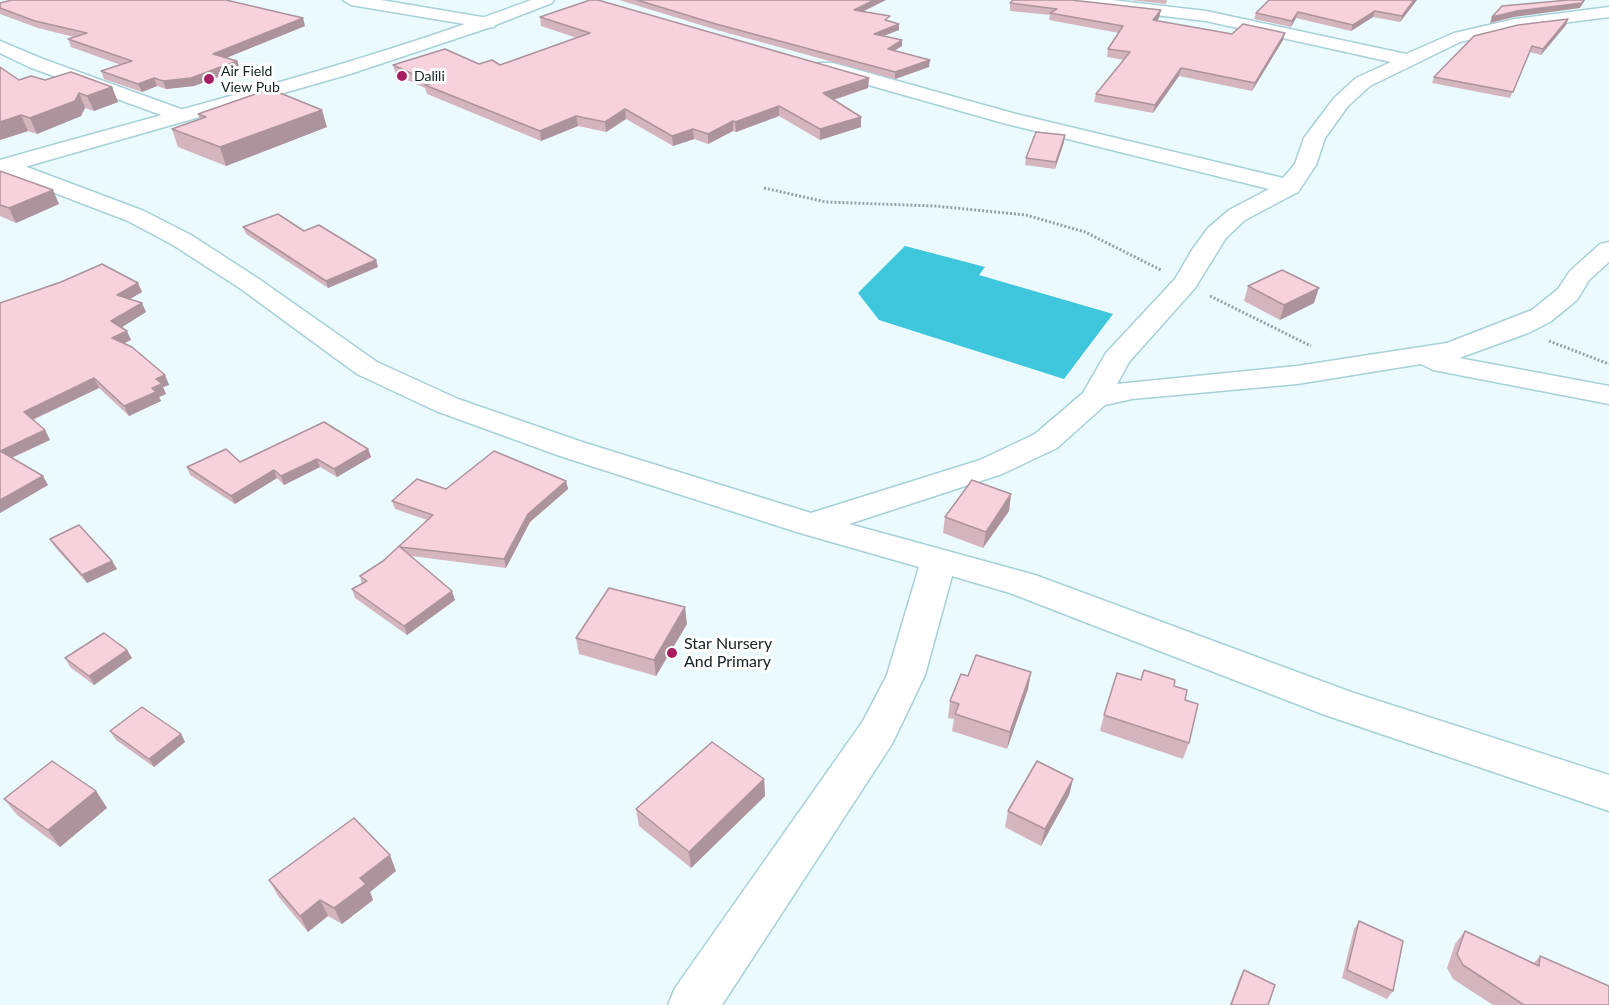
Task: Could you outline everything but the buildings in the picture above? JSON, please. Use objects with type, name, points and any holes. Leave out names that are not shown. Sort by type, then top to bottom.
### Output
[{"type":"street","points":[[351,0],[488,23]]},
{"type":"street","points":[[2,166],[407,50],[488,23],[546,0]]},
{"type":"street","points":[[1070,0],[1206,16],[1409,60]]},
{"type":"street","points":[[812,525],[904,493],[991,467],[1046,441],[1095,399],[1116,360],[1149,320],[1186,283],[1204,250],[1217,233],[1245,210],[1290,187],[1305,165],[1315,138],[1341,102],[1363,82],[1454,38],[1515,24],[1609,12]]},
{"type":"street","points":[[0,46],[36,63],[182,116]]},
{"type":"street","points":[[804,60],[1010,119],[1290,187]]},
{"type":"street","points":[[2,166],[72,190],[136,216],[182,240],[250,284],[367,368],[447,405],[572,448],[812,525],[1022,584],[1339,704],[1609,793]]},
{"type":"street","points":[[1095,399],[1132,390],[1253,380],[1452,351],[1518,327],[1541,316],[1568,294],[1579,276],[1609,249]]},
{"type":"street","points":[[1410,358],[1479,368],[1609,395]]},
{"type":"street","points":[[693,1005],[878,732],[906,675],[938,560]]},
{"type":"path","points":[[764,188],[825,202],[935,206],[1026,215],[1084,232],[1134,255],[1313,347],[1344,368]]},
{"type":"path","points":[[1518,327],[1609,364]]},
{"type":"shaded area","points":[[905,246],[985,267],[979,275],[1113,314],[1064,379],[879,320],[858,293]]},
{"type":"place","name":"Dalili","points":[[402,76]]},
{"type":"place","name":"Air Field View Pub","points":[[209,79]]},
{"type":"place","name":"Star Nursery And Primary","points":[[672,653]]}]
